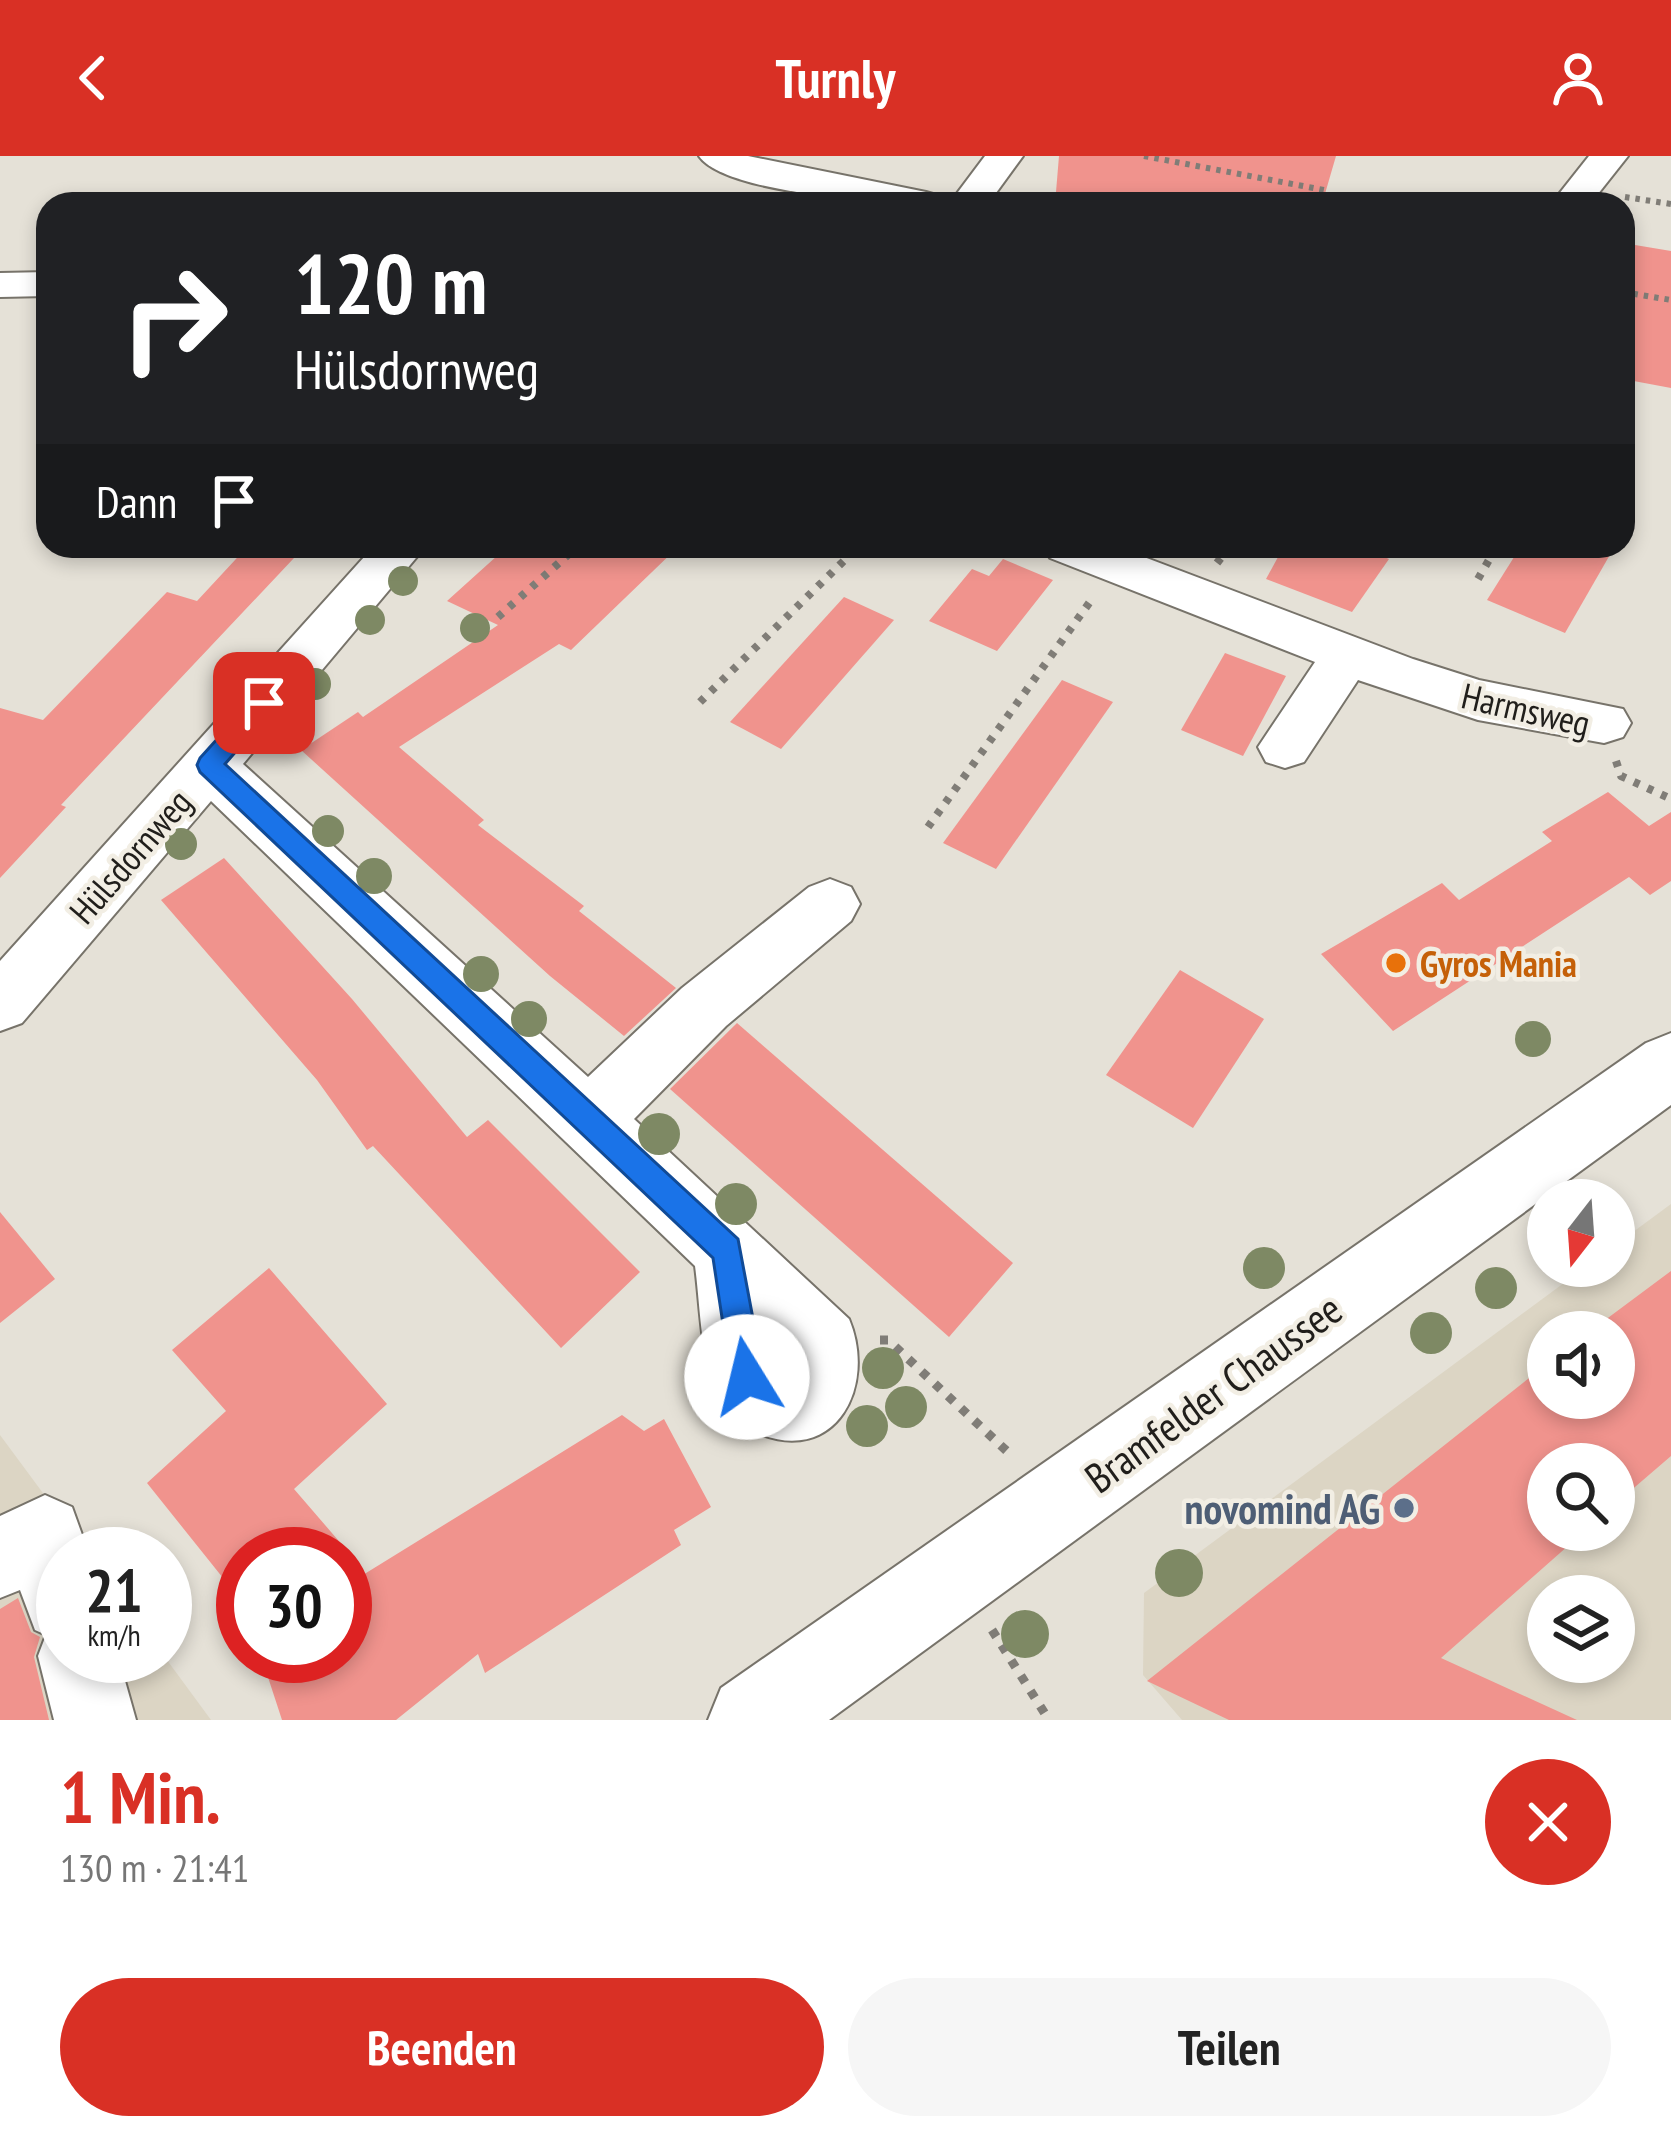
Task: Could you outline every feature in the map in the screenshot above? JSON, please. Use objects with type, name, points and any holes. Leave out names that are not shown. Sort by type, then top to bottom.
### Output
[{"type":"main road","name":"Bramfelder Chaussee","points":[[753,1720],[1671,1065]]},
{"type":"street","points":[[979,192],[1004,156]]},
{"type":"street","points":[[1580,192],[1609,156]]},
{"type":"street","points":[[726,172],[851,192]]},
{"type":"street","points":[[0,285],[36,284]]},
{"type":"street","name":"Hülsdornweg","points":[[0,1004],[391,558]]},
{"type":"street","name":"Harmsweg","points":[[1094,558],[1346,657],[1478,700],[1604,723]]},
{"type":"street","points":[[1285,748],[1346,657]]},
{"type":"street","points":[[209,765],[727,1250],[747,1377],[760,1396],[798,1405],[812,1396],[828,1363],[824,1344]]},
{"type":"street","points":[[590,1122],[639,1063],[722,988],[830,904]]},
{"type":"street","points":[[0,1559],[36,1539]]},
{"type":"street","points":[[85,1683],[95,1720]]},
{"type":"path","points":[[1144,156],[1324,190]]},
{"type":"path","points":[[1635,294],[1671,300]]},
{"type":"path","points":[[498,617],[564,558]]},
{"type":"path","points":[[700,703],[847,558]]},
{"type":"path","points":[[1478,579],[1491,558]]},
{"type":"path","points":[[928,826],[1115,567]]},
{"type":"path","name":"Harmsweg","points":[[1604,723],[1621,776],[1671,799]]},
{"type":"path","points":[[824,1344],[888,1340],[1060,1503]]},
{"type":"path","points":[[955,1573],[1049,1720]]},
{"type":"shaded area","name":"novomind AG","points":[[1671,1204],[1671,1720],[1182,1720],[1143,1675],[1144,1593],[1559,1287],[1635,1287],[1635,1231]]},
{"type":"shaded area","points":[[0,1435],[68,1527],[36,1527],[36,1683],[184,1683],[211,1720],[0,1720]]},
{"type":"building","points":[[1059,156],[1336,156],[1326,192],[1056,192]]},
{"type":"building","points":[[1635,245],[1671,251],[1671,388],[1635,381]]},
{"type":"building","points":[[237,558],[294,558],[61,805],[66,807],[0,878],[0,708],[43,720],[167,592],[197,601]]},
{"type":"building","points":[[495,558],[667,558],[571,650],[559,644],[399,747],[484,820],[478,825],[584,906],[579,911],[676,988],[624,1036],[550,976],[301,750],[358,712],[363,717],[498,625],[447,601]]},
{"type":"building","points":[[1277,558],[1389,559],[1352,612],[1266,579]]},
{"type":"building","points":[[1513,558],[1608,558],[1565,633],[1487,600]]},
{"type":"building","points":[[1003,559],[1053,580],[997,651],[929,621],[972,569],[989,576]]},
{"type":"building","points":[[844,597],[894,620],[781,749],[730,722]]},
{"type":"building","points":[[1225,653],[1286,676],[1243,756],[1181,730]]},
{"type":"building","points":[[1062,680],[1113,702],[996,869],[943,843]]},
{"type":"building","points":[[1608,792],[1649,826],[1671,812],[1671,881],[1650,895],[1629,877],[1393,1031],[1321,954],[1442,883],[1459,900],[1552,841],[1542,832]]},
{"type":"building","points":[[224,858],[352,999],[467,1137],[488,1120],[640,1272],[561,1348],[373,1146],[367,1150],[317,1080],[161,900]]},
{"type":"building","points":[[1180,970],[1264,1019],[1193,1128],[1106,1075]]},
{"type":"building","points":[[737,1023],[1013,1263],[949,1337],[670,1089]]},
{"type":"building","points":[[0,1212],[55,1279],[0,1323]]},
{"type":"building","points":[[269,1268],[387,1404],[294,1489],[327,1527],[216,1527],[216,1569],[192,1539],[192,1527],[182,1527],[147,1483],[226,1411],[172,1350]]},
{"type":"building","points":[[1671,1271],[1671,1456],[1635,1487],[1635,1443],[1527,1443],[1527,1551],[1562,1551],[1535,1575],[1527,1575],[1527,1582],[1441,1658],[1577,1720],[1229,1720],[1147,1681],[1527,1380],[1527,1419],[1635,1419],[1635,1311],[1617,1311]]},
{"type":"building","points":[[622,1415],[644,1431],[664,1419],[711,1507],[674,1530],[681,1545],[485,1673],[478,1654],[396,1720],[282,1720],[270,1683],[372,1683],[372,1569]]},
{"type":"building","points":[[18,1598],[36,1635],[36,1683],[40,1683],[49,1720],[0,1720],[0,1609]]},
{"type":"place","name":"Gyros Mania","points":[[1396,963]]},
{"type":"place","name":"novomind AG","points":[[1404,1508]]},
{"type":"route","points":[[264,703],[209,765],[727,1250],[747,1377]]}]
